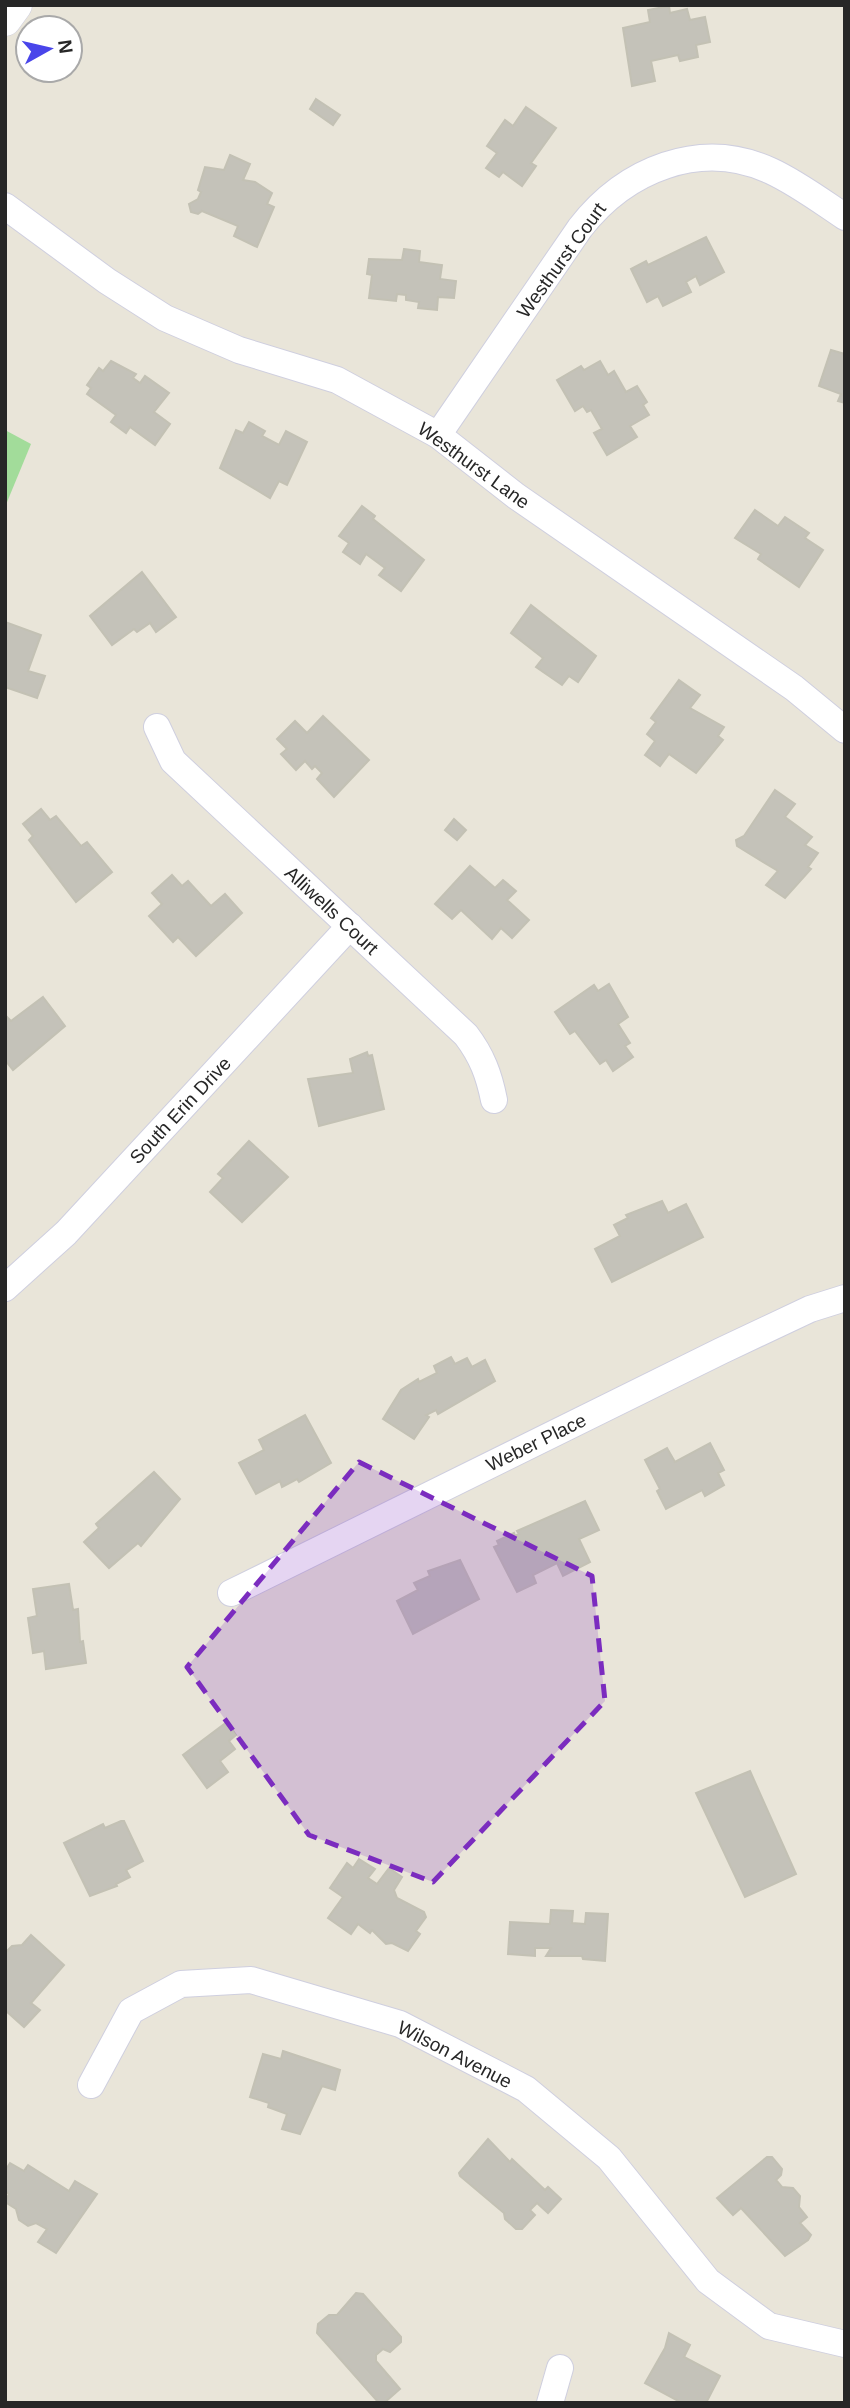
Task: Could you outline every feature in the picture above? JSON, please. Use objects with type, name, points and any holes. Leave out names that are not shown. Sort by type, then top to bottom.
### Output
[{"type":"street","points":[[5,20],[16,5]]},
{"type":"street","name":"Westhurst Court","points":[[438,435],[596,207],[637,176],[688,160],[743,162],[769,170],[845,217]]},
{"type":"street","name":"Westhurst Lane","points":[[5,206],[149,309],[193,332],[239,350],[337,380],[438,435],[516,496],[794,688],[845,730]]},
{"type":"street","name":"Alliwells Court","points":[[157,727],[173,761],[466,1035],[480,1053],[490,1077],[494,1100]]},
{"type":"street","name":"South Erin Drive","points":[[5,1288],[66,1233],[350,926]]},
{"type":"street","name":"Weber Place","points":[[231,1593],[731,1346],[810,1309],[845,1298]]},
{"type":"street","name":"Wilson Avenue","points":[[91,2085],[131,2011],[181,1984],[251,1980],[400,2024],[526,2089],[609,2158],[708,2281],[769,2326],[845,2344]]},
{"type":"street","points":[[550,2403],[560,2368]]},
{"type":"highlighted area","points":[[359,1462],[592,1576],[605,1701],[433,1882],[309,1835],[187,1667]]},
{"type":"green space","points":[[5,430],[31,444],[5,507]]},
{"type":"building","points":[[669,6],[670,13],[687,9],[690,20],[705,17],[710,42],[696,45],[698,57],[680,61],[678,55],[651,61],[655,81],[632,86],[623,28],[650,22],[648,10]]},
{"type":"building","points":[[316,99],[340,115],[333,125],[310,109]]},
{"type":"building","points":[[526,107],[556,128],[531,163],[536,166],[522,186],[503,172],[499,177],[486,168],[497,153],[487,146],[505,120],[513,126]]},
{"type":"building","points":[[230,155],[250,164],[243,180],[255,182],[272,193],[267,204],[274,207],[257,247],[234,236],[238,226],[202,211],[198,214],[191,212],[189,204],[198,199],[205,167],[224,170]]},
{"type":"building","points":[[706,237],[724,272],[700,285],[696,276],[686,282],[691,292],[663,306],[658,296],[647,302],[631,269],[646,261],[648,265]]},
{"type":"building","points":[[404,249],[420,251],[419,262],[442,265],[440,279],[456,281],[454,298],[438,297],[437,310],[418,308],[419,302],[406,300],[406,295],[397,294],[396,301],[369,298],[372,275],[367,274],[369,259],[402,260]]},
{"type":"building","points":[[831,350],[845,354],[845,403],[838,401],[841,394],[819,386]]},
{"type":"building","points":[[111,361],[136,374],[133,378],[140,383],[145,376],[169,393],[154,412],[170,424],[155,445],[130,427],[126,433],[111,422],[116,415],[87,394],[91,388],[87,385],[99,368],[103,371]]},
{"type":"building","points":[[600,361],[608,375],[614,371],[626,392],[637,386],[647,402],[643,405],[649,415],[630,426],[637,437],[607,455],[594,433],[602,429],[591,410],[587,412],[583,406],[575,411],[557,380],[581,366],[584,370]]},
{"type":"building","points":[[249,422],[265,431],[262,436],[279,445],[286,431],[307,442],[287,485],[279,481],[270,498],[220,468],[236,430],[243,433]]},
{"type":"building","points":[[362,506],[375,516],[373,519],[424,560],[401,591],[379,575],[385,568],[366,554],[360,564],[343,552],[349,543],[339,536]]},
{"type":"building","points":[[755,510],[778,526],[785,517],[809,533],[805,538],[823,550],[799,587],[758,559],[761,554],[735,538]]},
{"type":"building","points":[[142,572],[176,617],[156,632],[150,623],[137,632],[134,629],[112,645],[90,616]]},
{"type":"building","points":[[531,605],[596,656],[578,682],[569,676],[562,685],[536,667],[543,658],[511,633]]},
{"type":"building","points":[[5,622],[41,635],[28,671],[45,676],[37,698],[5,687]]},
{"type":"building","points":[[679,680],[700,695],[690,708],[724,727],[718,736],[723,740],[696,773],[669,754],[660,766],[645,755],[655,741],[647,734],[656,722],[651,718]]},
{"type":"building","points":[[323,716],[369,760],[334,797],[317,779],[322,773],[315,766],[312,769],[305,761],[296,770],[281,754],[287,749],[277,739],[295,721],[307,733]]},
{"type":"building","points":[[775,790],[795,804],[785,817],[812,837],[805,845],[818,853],[808,867],[811,869],[785,898],[766,885],[778,871],[737,846],[736,840],[744,836]]},
{"type":"building","points":[[41,809],[50,820],[56,816],[81,846],[87,842],[112,872],[76,902],[29,840],[33,836],[23,824]]},
{"type":"building","points":[[454,819],[466,830],[457,840],[445,830]]},
{"type":"building","points":[[470,866],[495,888],[503,880],[516,891],[507,900],[529,920],[512,938],[501,928],[492,939],[461,910],[452,919],[435,904]]},
{"type":"building","points":[[172,875],[182,886],[188,881],[211,906],[225,894],[242,913],[196,956],[178,937],[173,942],[149,916],[162,904],[152,893]]},
{"type":"building","points":[[609,984],[628,1017],[618,1024],[630,1043],[625,1046],[633,1057],[613,1071],[606,1060],[600,1064],[575,1031],[570,1034],[555,1012],[594,985],[598,991]]},
{"type":"building","points":[[43,997],[65,1026],[13,1070],[5,1060],[5,1015],[11,1021]]},
{"type":"building","points":[[367,1052],[368,1056],[372,1055],[384,1109],[319,1126],[308,1079],[353,1073],[350,1059]]},
{"type":"building","points":[[249,1141],[288,1177],[242,1222],[210,1192],[223,1178],[218,1174]]},
{"type":"building","points":[[662,1201],[668,1213],[686,1204],[703,1237],[612,1282],[595,1249],[620,1236],[614,1225],[628,1218],[626,1215]]},
{"type":"building","points":[[451,1357],[455,1364],[467,1358],[472,1367],[485,1360],[495,1381],[438,1414],[436,1410],[426,1415],[429,1417],[414,1439],[383,1419],[401,1390],[418,1379],[419,1382],[437,1373],[434,1366]]},
{"type":"building","points":[[305,1415],[331,1463],[299,1482],[297,1479],[282,1487],[280,1481],[256,1494],[239,1463],[264,1450],[259,1440]]},
{"type":"building","points":[[710,1443],[724,1470],[718,1473],[724,1485],[705,1496],[702,1490],[666,1509],[657,1491],[660,1489],[645,1460],[667,1448],[675,1462]]},
{"type":"building","points":[[154,1472],[180,1499],[141,1546],[138,1543],[109,1568],[84,1542],[99,1528],[96,1524]]},
{"type":"building","points":[[585,1501],[599,1530],[579,1539],[590,1562],[563,1576],[557,1563],[533,1575],[536,1583],[517,1592],[494,1547],[499,1545],[497,1541],[514,1533],[515,1536],[519,1534],[517,1531]]},
{"type":"building","points":[[460,1560],[479,1599],[413,1634],[397,1601],[418,1590],[414,1583],[430,1576],[428,1571]]},
{"type":"building","points":[[69,1584],[73,1610],[78,1609],[80,1642],[83,1641],[86,1663],[46,1669],[44,1651],[33,1653],[28,1618],[37,1616],[33,1589]]},
{"type":"building","points":[[227,1722],[236,1735],[229,1741],[235,1749],[220,1761],[228,1772],[207,1788],[183,1755]]},
{"type":"building","points":[[750,1771],[796,1874],[745,1897],[696,1793]]},
{"type":"building","points":[[124,1821],[143,1861],[126,1870],[130,1877],[116,1884],[117,1886],[90,1896],[64,1843],[103,1824],[105,1828]]},
{"type":"building","points":[[359,1859],[375,1869],[368,1878],[377,1884],[389,1868],[402,1877],[394,1890],[397,1898],[424,1912],[426,1917],[416,1931],[420,1934],[408,1951],[392,1943],[386,1944],[372,1930],[370,1933],[358,1924],[351,1934],[328,1918],[343,1897],[330,1888],[347,1863],[353,1868]]},
{"type":"building","points":[[551,1910],[573,1911],[572,1923],[585,1924],[586,1913],[608,1914],[605,1961],[583,1959],[582,1956],[546,1956],[551,1948],[535,1948],[535,1956],[508,1954],[510,1922],[550,1924]]},
{"type":"building","points":[[31,1935],[64,1965],[31,2003],[40,2010],[24,2027],[5,2010],[5,1953],[12,1946],[22,1945]]},
{"type":"building","points":[[283,2051],[340,2070],[335,2090],[322,2086],[300,2134],[282,2129],[287,2114],[268,2107],[269,2103],[250,2097],[263,2054],[281,2059]]},
{"type":"building","points":[[488,2139],[510,2162],[512,2159],[545,2190],[548,2187],[561,2199],[548,2213],[537,2203],[530,2210],[535,2215],[522,2229],[516,2229],[505,2219],[504,2213],[460,2176],[459,2173]]},
{"type":"building","points":[[767,2157],[772,2157],[782,2169],[776,2180],[782,2187],[793,2188],[800,2196],[799,2207],[807,2217],[800,2223],[811,2235],[785,2256],[741,2208],[733,2215],[717,2198]]},
{"type":"building","points":[[10,2163],[24,2171],[28,2165],[69,2191],[75,2181],[97,2194],[56,2253],[38,2242],[47,2229],[36,2223],[28,2226],[19,2220],[16,2209],[5,2202],[9,2194],[5,2191],[5,2171]]},
{"type":"building","points":[[356,2293],[363,2294],[401,2337],[401,2342],[390,2352],[383,2349],[376,2355],[376,2361],[400,2389],[384,2403],[379,2403],[317,2333],[318,2324],[329,2315],[337,2315]]},
{"type":"building","points":[[669,2333],[690,2345],[684,2357],[720,2376],[706,2403],[682,2403],[645,2383],[665,2348]]}]
